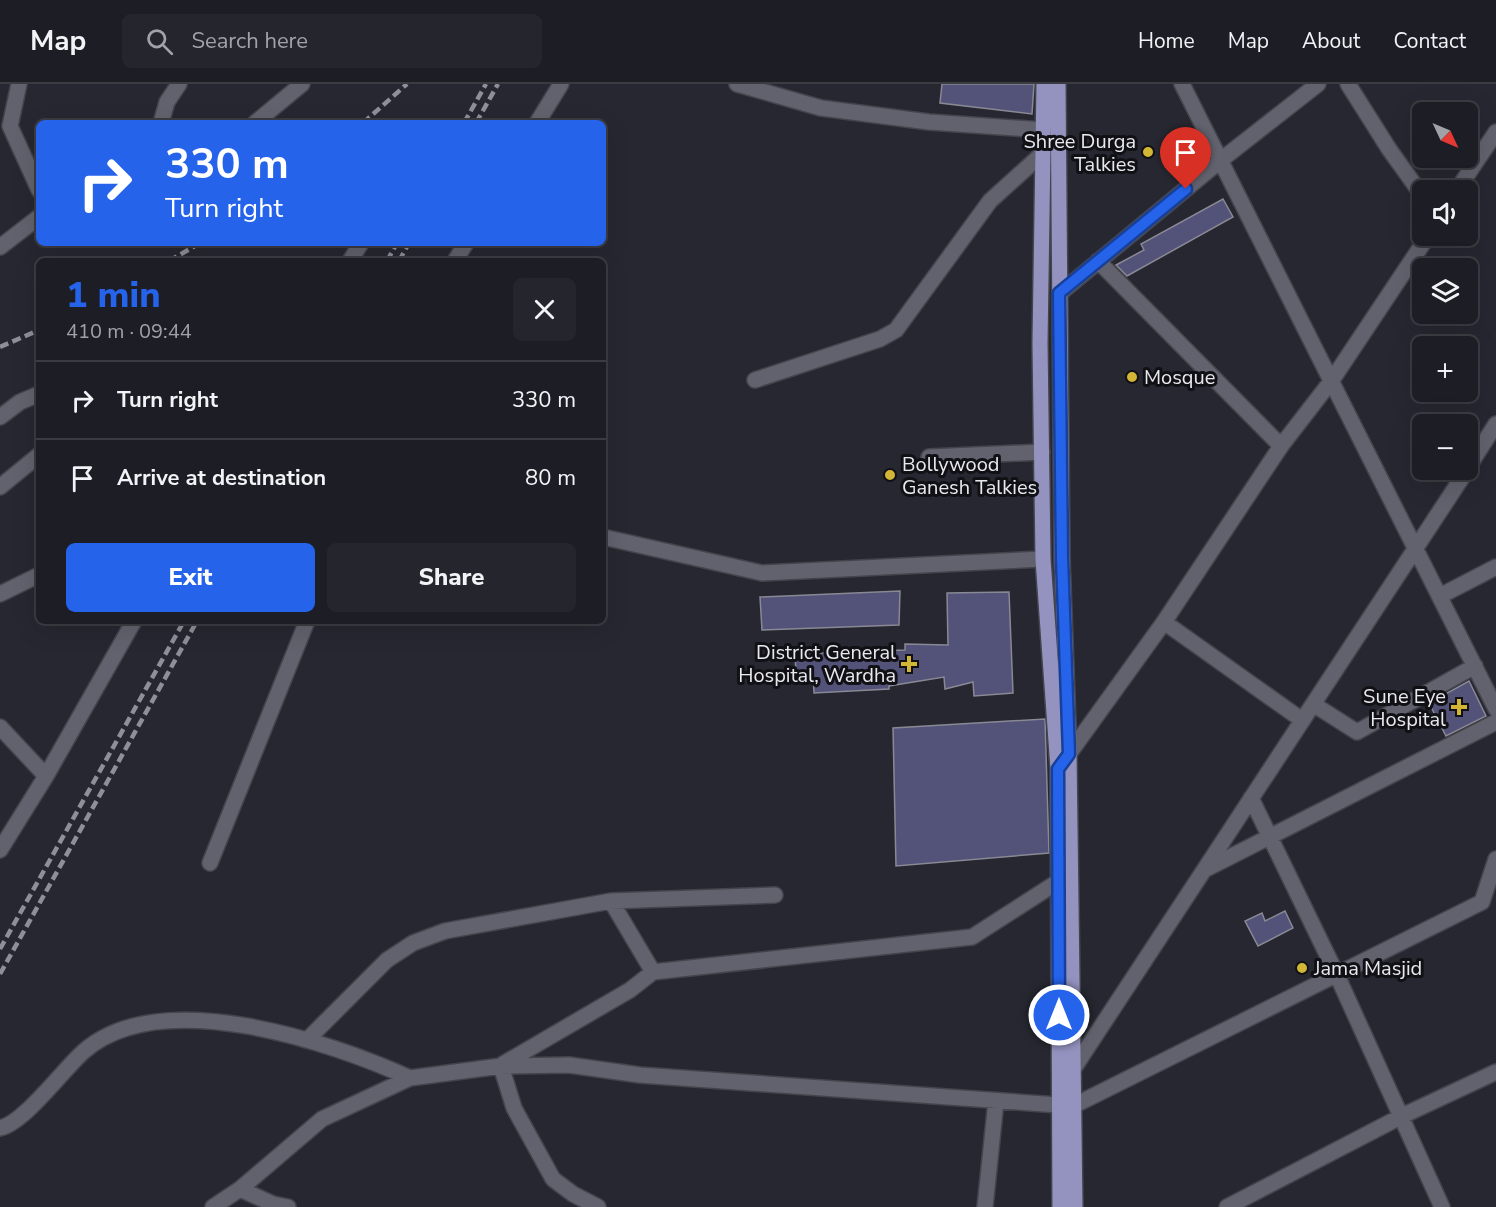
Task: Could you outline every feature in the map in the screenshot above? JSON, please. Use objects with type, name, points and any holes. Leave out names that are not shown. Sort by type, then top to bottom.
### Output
[{"type":"main road","points":[[1044,84],[1042,130],[1043,559],[1058,769],[1066,1105],[1075,1207]]},
{"type":"main road","points":[[1058,84],[1062,558],[1069,754],[1072,1071],[1066,1105],[1060,1207]]},
{"type":"street","points":[[18,84],[10,126],[36,183]]},
{"type":"street","points":[[162,120],[167,102],[179,84]]},
{"type":"street","points":[[259,120],[302,84]]},
{"type":"street","points":[[539,120],[561,84]]},
{"type":"street","points":[[737,84],[821,108],[929,122],[1042,130]]},
{"type":"street","points":[[1182,84],[1496,709]]},
{"type":"street","points":[[1059,293],[1318,84]]},
{"type":"street","points":[[1348,84],[1412,181]]},
{"type":"street","points":[[1464,180],[1496,132]]},
{"type":"street","points":[[755,380],[880,339],[896,330],[990,201],[1042,154]]},
{"type":"street","points":[[0,247],[36,219]]},
{"type":"street","points":[[1058,769],[1164,622],[1281,446],[1332,380],[1421,246]]},
{"type":"street","points":[[1098,261],[1281,446]]},
{"type":"street","points":[[0,417],[20,402],[36,395]]},
{"type":"street","points":[[1478,452],[1496,424]]},
{"type":"street","points":[[929,457],[1042,452]]},
{"type":"street","points":[[0,487],[36,457]]},
{"type":"street","points":[[1072,1071],[1460,480]]},
{"type":"street","points":[[606,538],[762,573],[1043,559]]},
{"type":"street","points":[[1440,596],[1496,567]]},
{"type":"street","points":[[0,594],[36,576]]},
{"type":"street","points":[[1164,622],[1302,720]]},
{"type":"street","points":[[0,850],[46,776],[132,624]]},
{"type":"street","points":[[210,863],[306,624]]},
{"type":"street","points":[[1313,704],[1357,732],[1474,666]]},
{"type":"street","points":[[1204,870],[1496,722]]},
{"type":"street","points":[[0,728],[46,776]]},
{"type":"street","points":[[1251,798],[1336,973],[1442,1207]]},
{"type":"street","points":[[213,1207],[240,1189],[322,1119],[410,1078],[501,1066],[569,1065],[640,1075],[1066,1105],[1336,973],[1489,904],[1496,859]]},
{"type":"street","points":[[501,1066],[630,990],[653,972],[972,937],[1059,881]]},
{"type":"street","points":[[306,1040],[387,960],[413,943],[445,931],[611,901],[775,895]]},
{"type":"street","points":[[611,901],[653,972]]},
{"type":"street","points":[[0,1128],[16,1120],[84,1051],[104,1036],[121,1029],[152,1023],[217,1020],[306,1040],[376,1062],[410,1078]]},
{"type":"street","points":[[501,1066],[514,1108],[553,1179],[573,1194],[598,1207]]},
{"type":"street","points":[[1227,1207],[1402,1116],[1496,1072]]},
{"type":"street","points":[[985,1207],[996,1101]]},
{"type":"street","points":[[240,1189],[273,1204],[288,1207]]},
{"type":"building","points":[[942,84],[1034,84],[1032,114],[940,103]]},
{"type":"building","points":[[1223,199],[1233,217],[1127,276],[1116,265],[1144,250],[1141,244]]},
{"type":"building","points":[[900,591],[899,625],[762,630],[760,597]]},
{"type":"building","points":[[1009,592],[1013,693],[974,696],[973,682],[945,689],[944,677],[889,686],[889,689],[814,693],[813,673],[796,673],[795,654],[905,650],[905,644],[948,645],[947,593]]},
{"type":"building","points":[[1469,681],[1486,716],[1446,736],[1429,703]]},
{"type":"building","points":[[1045,719],[1049,853],[896,866],[893,728]]},
{"type":"building","points":[[1285,911],[1293,928],[1258,946],[1245,921],[1262,913],[1265,921]]},
{"type":"railway","points":[[366,120],[407,84]]},
{"type":"railway","points":[[466,120],[486,84]]},
{"type":"railway","points":[[478,120],[498,84]]},
{"type":"railway","points":[[174,258],[195,246]]},
{"type":"railway","points":[[389,258],[395,246]]},
{"type":"railway","points":[[401,258],[407,246]]},
{"type":"railway","points":[[0,347],[36,331]]},
{"type":"railway","points":[[0,949],[182,624]]},
{"type":"railway","points":[[0,974],[195,624]]},
{"type":"place","name":"Shree Durga Talkies","points":[[1148,152]]},
{"type":"place","name":"Mosque","points":[[1132,377]]},
{"type":"place","name":"Bollywood Ganesh Talkies","points":[[890,475]]},
{"type":"place","name":"District General Hospital, Wardha","points":[[909,664]]},
{"type":"place","name":"Sune Eye Hospital","points":[[1459,707]]},
{"type":"place","name":"Jama Masjid","points":[[1302,968]]},
{"type":"route","points":[[1059,1015],[1058,769],[1069,754],[1062,558],[1059,293],[1186,189]]}]
